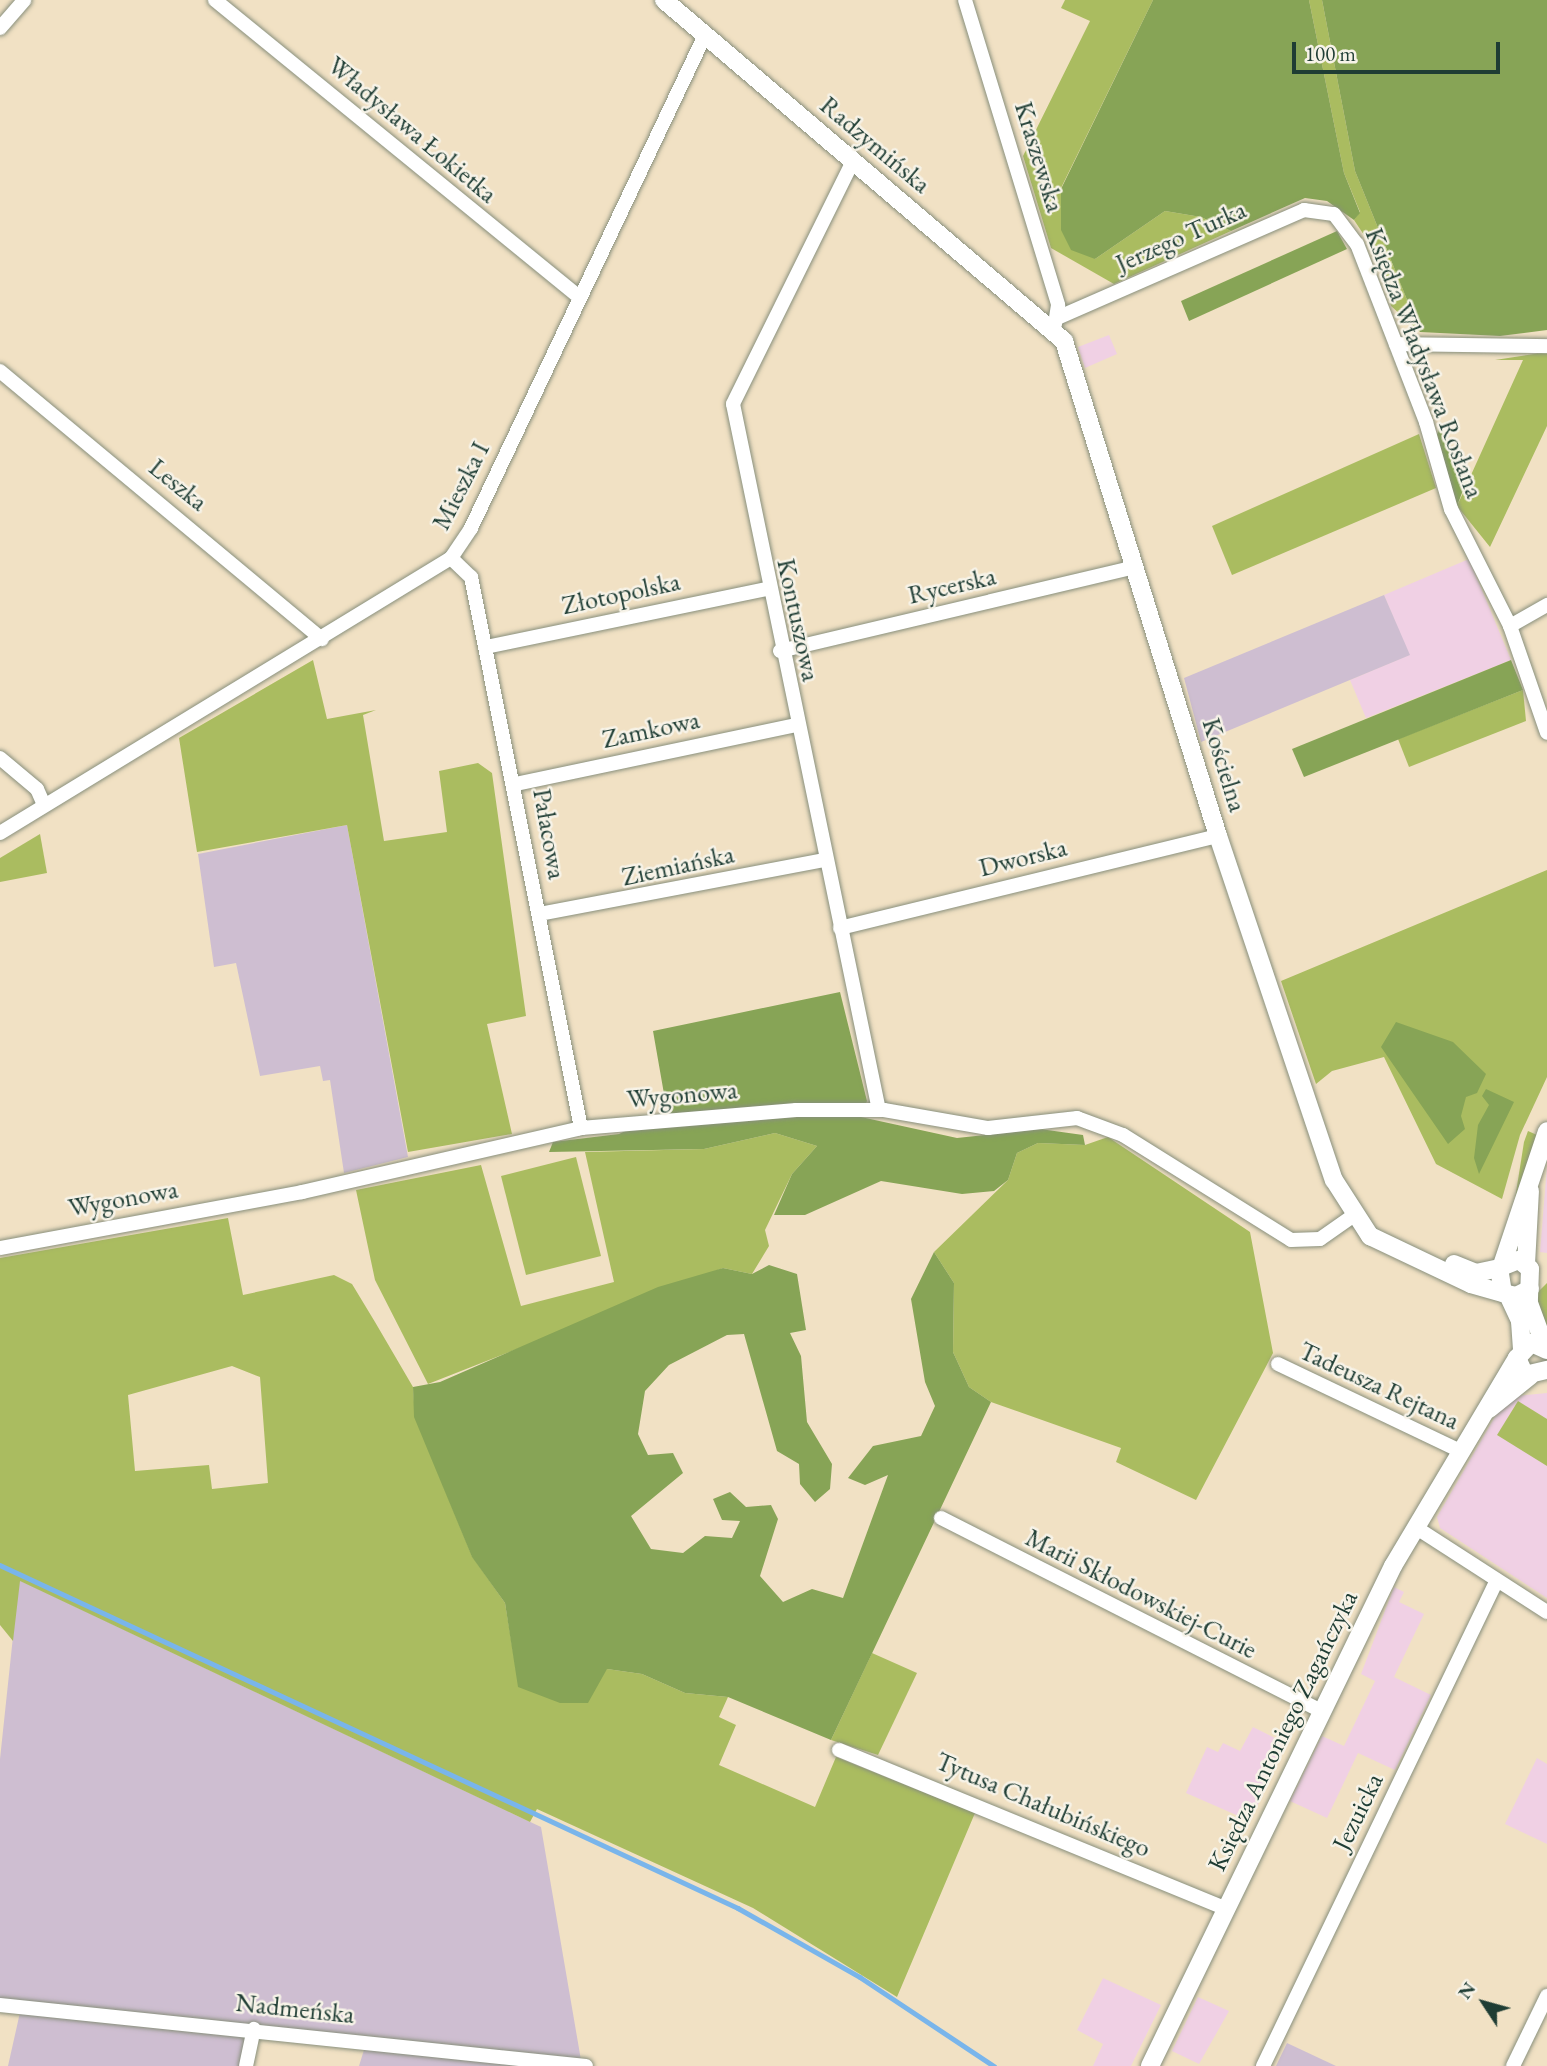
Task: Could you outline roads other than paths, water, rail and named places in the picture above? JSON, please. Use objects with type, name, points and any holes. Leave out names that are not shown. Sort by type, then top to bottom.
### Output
[{"type":"street","points":[[0,28],[24,0]]},
{"type":"street","name":"Władysława Łokietka","points":[[215,0],[579,296]]},
{"type":"street","name":"Radzymińska","points":[[664,0],[853,161],[1055,323]]},
{"type":"street","name":"Kraszewska","points":[[965,0],[1055,323]]},
{"type":"street","name":"Mieszka I","points":[[0,833],[451,558],[471,528],[705,35]]},
{"type":"street","name":"Kontuszowa","points":[[853,161],[733,404],[767,589],[879,1110]]},
{"type":"street","name":"Jerzego Turka","points":[[1055,323],[1304,210],[1327,210]]},
{"type":"street","name":"Księdza Władysława Rosłana","points":[[1327,210],[1357,244],[1396,344],[1451,509],[1510,626],[1547,733]]},
{"type":"street","name":"Kościelna","points":[[1055,323],[1070,355],[1218,836],[1347,1222],[1388,1246],[1506,1294]]},
{"type":"street","points":[[1396,344],[1547,346]]},
{"type":"street","name":"Leszka","points":[[0,371],[322,639]]},
{"type":"street","name":"Pałacowa","points":[[451,558],[471,577],[516,784],[581,1128]]},
{"type":"street","name":"Rycerska","points":[[780,651],[1135,567]]},
{"type":"street","name":"Złotopolska","points":[[486,647],[767,589]]},
{"type":"street","points":[[1510,626],[1547,605]]},
{"type":"street","name":"Zamkowa","points":[[516,784],[796,725]]},
{"type":"street","points":[[0,758],[37,789],[44,805]]},
{"type":"street","name":"Dworska","points":[[840,928],[1218,836]]},
{"type":"street","name":"Ziemiańska","points":[[539,914],[826,860]]},
{"type":"street","name":"Wygonowa","points":[[0,1248],[302,1192],[581,1128],[796,1110],[879,1110],[988,1128],[1077,1118],[1135,1142],[1275,1234],[1309,1242],[1347,1222]]},
{"type":"street","points":[[1540,1376],[1519,1353],[1520,1321],[1506,1294],[1501,1266],[1531,1167],[1547,1131]]},
{"type":"street","points":[[1519,1353],[1546,1349],[1535,1275],[1531,1167]]},
{"type":"street","points":[[1347,1222],[1476,1273],[1501,1266],[1535,1275]]},
{"type":"street","points":[[1506,1294],[1535,1275]]},
{"type":"street","name":"Księdza Antoniego Zagańczyka","points":[[1150,2066],[1321,1712],[1415,1527],[1519,1353]]},
{"type":"street","name":"Tadeusza Rejtana","points":[[1278,1364],[1460,1451]]},
{"type":"street","name":"Księdza Antoniego Zagańczyka","points":[[1475,1425],[1540,1376]]},
{"type":"street","name":"Marii Skłodowskiej-Curie","points":[[941,1518],[1321,1712]]},
{"type":"street","points":[[1415,1527],[1547,1612]]},
{"type":"street","name":"Jezuicka","points":[[1263,2066],[1497,1580]]},
{"type":"street","name":"Tytusa Chałubińskiego","points":[[839,1750],[1226,1909]]},
{"type":"street","points":[[1513,2066],[1547,1996]]},
{"type":"street","name":"Nadmeńska","points":[[0,2005],[254,2029],[586,2066]]},
{"type":"street","points":[[246,2066],[254,2029]]},
{"type":"waterway","points":[[0,1565],[738,1908],[860,1977],[994,2066]]}]
